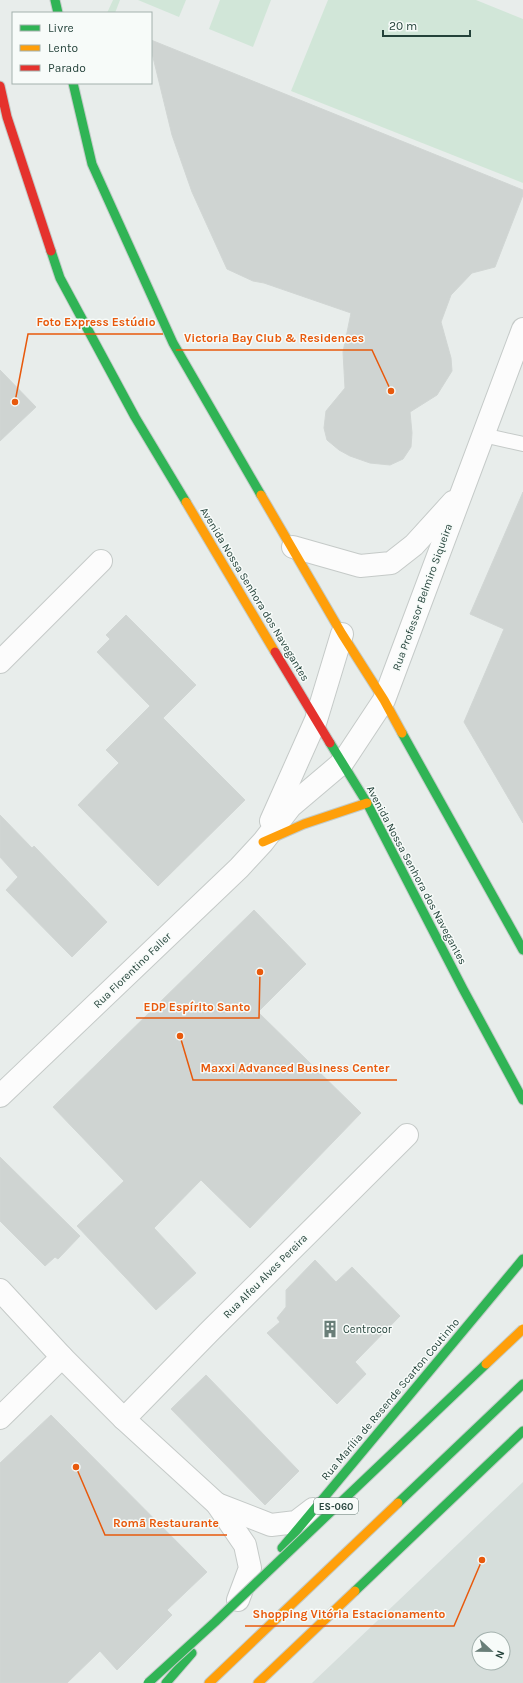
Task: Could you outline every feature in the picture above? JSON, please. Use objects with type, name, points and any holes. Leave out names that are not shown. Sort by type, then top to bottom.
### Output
[{"type":"main road","points":[[55,0],[58,12]]},
{"type":"main road","points":[[74,84],[92,164],[173,343],[293,547],[342,634],[384,700],[523,950]]},
{"type":"main road","name":"Avenida Nossa Senhora dos Navegantes","points":[[0,86],[7,117],[60,278],[135,417],[316,720],[368,803],[463,989],[523,1100]]},
{"type":"main road","points":[[263,842],[304,824],[368,803]]},
{"type":"main road","points":[[505,920],[523,934]]},
{"type":"main road","name":"Rua Marília de Resende Scarton Coutinho","points":[[166,1683],[238,1600],[523,1259]]},
{"type":"main road","name":"ES-060","points":[[148,1683],[215,1622],[523,1328]]},
{"type":"main road","points":[[209,1683],[523,1384]]},
{"type":"main road","points":[[258,1683],[523,1431]]},
{"type":"street","name":"Rua Professor Belmiro Siqueira","points":[[384,700],[523,329]]},
{"type":"street","name":"Rua Professor Belmiro Siqueira","points":[[293,547],[360,566],[391,563],[414,545],[460,494]]},
{"type":"street","points":[[0,662],[101,561]]},
{"type":"street","name":"Rua Florentino Faller","points":[[263,842],[282,793],[316,720],[342,634]]},
{"type":"street","name":"Rua Florentino Faller","points":[[0,1096],[239,868],[263,842],[291,806],[343,762],[384,700]]},
{"type":"street","name":"Rua Alfeu Alves Pereira","points":[[124,1419],[407,1135]]},
{"type":"street","points":[[0,1290],[62,1357],[124,1419],[217,1504],[245,1545],[250,1568],[238,1600]]},
{"type":"street","points":[[0,1418],[62,1357]]},
{"type":"street","points":[[217,1504],[271,1525],[296,1522],[318,1504]]},
{"type":"lane","points":[[483,435],[523,444]]},
{"type":"shaded area","points":[[523,1482],[523,1683],[312,1683]]},
{"type":"green space","points":[[113,0],[120,0],[115,12],[107,12]]},
{"type":"green space","points":[[138,0],[186,0],[179,17]]},
{"type":"green space","points":[[220,0],[271,0],[253,47],[209,29]]},
{"type":"green space","points":[[328,0],[476,0],[523,19],[523,183],[291,91]]},
{"type":"building","points":[[152,40],[523,190],[523,195],[495,267],[472,273],[451,295],[441,322],[451,358],[452,371],[437,395],[410,412],[412,433],[411,447],[403,459],[390,465],[370,463],[350,456],[339,450],[327,440],[324,428],[326,411],[345,388],[343,352],[351,313],[264,283],[253,281],[227,269],[192,192],[172,135],[152,53]]},
{"type":"building","points":[[0,370],[36,407],[0,441]]},
{"type":"building","points":[[523,492],[523,823],[464,722],[504,629],[470,614]]},
{"type":"building","points":[[126,615],[196,685],[163,718],[245,800],[158,886],[78,805],[119,763],[106,750],[150,706],[97,652],[110,639],[106,635]]},
{"type":"building","points":[[0,815],[32,848],[34,846],[107,922],[72,957],[6,890],[18,877],[0,857]]},
{"type":"building","points":[[254,910],[306,964],[258,1012],[361,1113],[250,1228],[201,1180],[154,1228],[196,1273],[156,1310],[77,1226],[124,1181],[53,1107]]},
{"type":"building","points":[[0,1157],[80,1236],[58,1259],[55,1257],[45,1266],[0,1221]]},
{"type":"building","name":"Centrocor","points":[[315,1260],[336,1282],[352,1267],[400,1316],[355,1362],[366,1374],[337,1404],[267,1333],[280,1322],[277,1318],[286,1307],[286,1290]]},
{"type":"building","points":[[206,1375],[299,1471],[265,1505],[171,1409]]},
{"type":"building","points":[[51,1415],[207,1572],[167,1610],[172,1615],[117,1670],[100,1651],[67,1683],[0,1683],[0,1463]]},
{"type":"traffic: fast","points":[[55,0],[58,12]]},
{"type":"traffic: fast","points":[[73,84],[92,164],[173,343],[261,495]]},
{"type":"traffic: fast","points":[[51,251],[60,278],[135,417],[186,502]]},
{"type":"traffic: fast","points":[[402,733],[523,950]]},
{"type":"traffic: fast","points":[[330,743],[367,803],[463,989],[523,1100]]},
{"type":"traffic: fast","points":[[282,1548],[523,1259]]},
{"type":"traffic: fast","points":[[148,1683],[215,1622],[486,1364]]},
{"type":"traffic: fast","points":[[398,1503],[523,1384]]},
{"type":"traffic: fast","points":[[355,1591],[523,1431]]},
{"type":"traffic: fast","points":[[166,1683],[192,1653]]},
{"type":"traffic: slow","points":[[261,495],[342,634],[384,700],[402,733]]},
{"type":"traffic: slow","points":[[186,502],[275,652]]},
{"type":"traffic: slow","points":[[263,842],[304,824],[367,803]]},
{"type":"traffic: slow","points":[[486,1364],[523,1329]]},
{"type":"traffic: slow","points":[[209,1683],[398,1503]]},
{"type":"traffic: slow","points":[[258,1683],[355,1591]]},
{"type":"traffic: jam","points":[[0,86],[7,117],[51,251]]},
{"type":"traffic: jam","points":[[275,652],[330,743]]},
{"type":"place","name":"Victoria Bay Club & Residences","points":[[391,391]]},
{"type":"place","name":"Foto Express Estúdio","points":[[15,402]]},
{"type":"place","name":"EDP Espírito Santo","points":[[260,972]]},
{"type":"place","name":"Maxxi Advanced Business Center","points":[[180,1036]]},
{"type":"place","name":"Centrocor","points":[[330,1329]]},
{"type":"place","name":"Romã Restaurante","points":[[76,1467]]},
{"type":"place","name":"Shopping Vitória Estacionamento","points":[[482,1560]]}]
